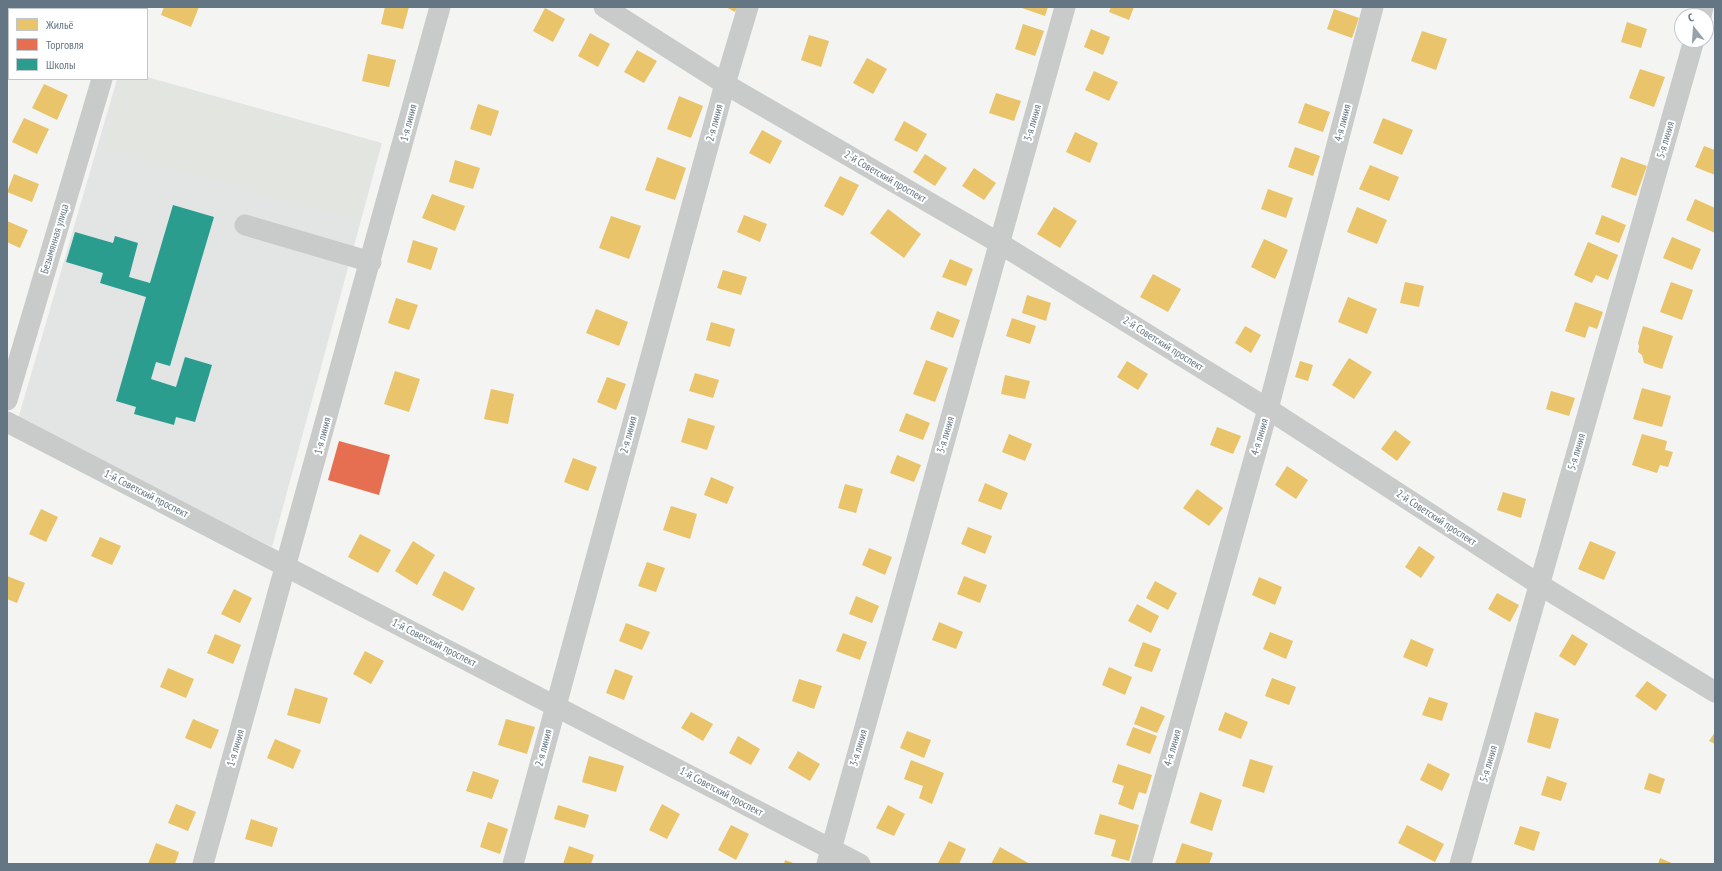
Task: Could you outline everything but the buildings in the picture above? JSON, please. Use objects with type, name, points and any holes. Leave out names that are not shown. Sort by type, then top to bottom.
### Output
[{"type":"street","name":"1-я линия","points":[[203,864],[371,262],[440,7]]},
{"type":"street","name":"2-й Советский проспект","points":[[604,7],[725,84],[999,243],[1268,409],[1540,585],[1715,692]]},
{"type":"street","name":"2-я линия","points":[[513,864],[725,84],[748,7]]},
{"type":"street","name":"3-я линия","points":[[829,856],[1065,7]]},
{"type":"street","name":"4-я линия","points":[[1140,864],[1268,409],[1373,7]]},
{"type":"street","name":"5-я линия","points":[[1460,864],[1692,48]]},
{"type":"street","name":"Безымянная улица","points":[[7,400],[102,80]]},
{"type":"street","points":[[246,226],[371,262]]},
{"type":"street","name":"1-й Советский проспект","points":[[7,422],[556,706],[829,856],[860,864]]},
{"type":"shaded area","points":[[148,77],[382,143],[272,547],[18,419],[117,80],[148,80]]},
{"type":"shaded area","points":[[148,78],[380,144],[358,220],[103,148],[123,80],[148,80]]}]
